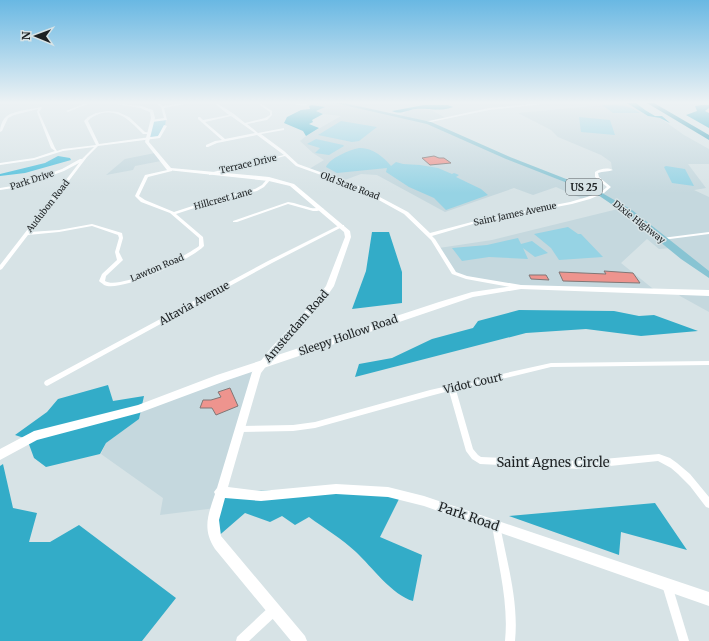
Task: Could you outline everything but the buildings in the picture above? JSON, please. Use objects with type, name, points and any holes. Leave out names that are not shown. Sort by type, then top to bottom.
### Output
[{"type":"main road","name":"Dixie Highway","points":[[451,133],[510,159],[600,194],[625,210],[663,241],[709,275]]},
{"type":"main road","name":"Sleepy Hollow Road","points":[[0,455],[34,436],[139,409],[263,364],[452,300],[521,287],[709,293]]},
{"type":"street","points":[[47,133],[53,148],[56,151]]},
{"type":"street","points":[[92,133],[98,145]]},
{"type":"street","points":[[144,133],[148,133],[147,140],[166,168],[171,170],[269,179],[292,185],[342,226]]},
{"type":"street","points":[[0,164],[31,160],[56,151],[147,140],[159,137],[161,133]]},
{"type":"street","points":[[216,133],[224,140]]},
{"type":"street","points":[[207,146],[224,140],[263,133]]},
{"type":"street","name":"Old State Road","points":[[258,134],[294,163],[308,170],[358,187],[389,202],[412,218],[430,234],[454,273],[466,277],[521,287]]},
{"type":"street","name":"Audubon Road","points":[[0,268],[86,156],[98,145]]},
{"type":"street","name":"Park Drive","points":[[0,189],[19,186],[63,170],[86,156]]},
{"type":"street","name":"Terrace Drive","points":[[210,174],[286,156]]},
{"type":"street","name":"Park Drive","points":[[63,170],[75,170]]},
{"type":"street","name":"Lawton Road","points":[[26,234],[59,231],[92,225],[120,234],[121,238],[117,252],[120,260],[102,278],[106,284],[115,284],[143,276],[200,248],[202,242],[201,238],[174,213],[138,198],[137,195],[146,176],[171,170]]},
{"type":"street","points":[[600,194],[609,187],[597,177],[596,173],[600,170],[611,170]]},
{"type":"street","name":"Hillcrest Lane","points":[[174,213],[226,197],[256,190],[263,186],[269,179]]},
{"type":"street","name":"Saint James Avenue","points":[[430,234],[482,220],[559,205],[600,194]]},
{"type":"street","points":[[234,221],[288,203],[296,204],[312,210],[322,209]]},
{"type":"street","name":"Amsterdam Road","points":[[300,641],[215,539],[212,527],[220,492],[257,372],[320,300],[330,286],[348,237],[347,231],[342,226]]},
{"type":"street","name":"Altavia Avenue","points":[[47,383],[263,265],[342,226]]},
{"type":"street","points":[[663,241],[709,233]]},
{"type":"street","name":"Vidot Court","points":[[240,429],[293,428],[315,425],[452,388],[551,365],[709,363]]},
{"type":"street","name":"Saint Agnes Circle","points":[[452,388],[470,451],[480,460],[581,465],[659,457],[680,470],[709,504]]},
{"type":"street","name":"Park Road","points":[[220,492],[261,496],[336,490],[388,492],[424,501],[666,585],[709,598]]},
{"type":"street","points":[[496,525],[512,621],[510,641]]},
{"type":"street","points":[[666,585],[684,641]]},
{"type":"street","points":[[241,641],[274,610]]},
{"type":"shaded area","points":[[148,133],[160,133],[157,138],[147,137]]},
{"type":"shaded area","points":[[304,133],[311,133],[306,136]]},
{"type":"shaded area","points":[[311,133],[452,133],[489,150],[600,194],[583,199],[556,187],[533,195],[514,188],[445,212],[377,175],[361,174],[342,181],[309,169],[324,160],[313,153],[300,141]]},
{"type":"shaded area","points":[[321,133],[369,133],[359,141],[352,142],[318,135]]},
{"type":"shaded area","points":[[554,133],[681,133],[709,149],[709,164],[688,164],[706,188],[694,190],[709,197],[709,275],[672,248],[659,249],[647,239],[621,263],[657,292],[521,287],[457,275],[439,248],[492,240],[622,208],[600,194],[609,187],[595,174],[602,170],[612,169],[611,162],[601,155],[558,137]]},
{"type":"shaded area","points":[[591,133],[614,133],[615,135]]},
{"type":"shaded area","points":[[316,139],[344,146],[329,155],[315,153],[320,148],[307,144]]},
{"type":"shaded area","points":[[359,148],[368,149],[376,153],[391,166],[396,162],[438,168],[452,174],[454,173],[459,175],[456,177],[481,189],[488,195],[446,210],[434,198],[409,187],[386,172],[387,168],[337,173],[326,167],[336,158]]},
{"type":"shaded area","points":[[155,153],[161,161],[135,166],[133,170],[106,175],[125,159]]},
{"type":"shaded area","points":[[58,156],[70,158],[71,160],[25,173],[0,176],[0,174],[45,163]]},
{"type":"shaded area","points":[[664,167],[685,169],[694,186],[672,183]]},
{"type":"shaded area","points":[[568,227],[578,234],[581,234],[603,257],[559,260],[551,248],[534,234]]},
{"type":"shaded area","points":[[372,232],[389,232],[402,272],[402,303],[352,309],[366,271]]},
{"type":"shaded area","points":[[518,238],[521,244],[532,241],[548,253],[535,257],[523,248],[528,259],[489,257],[462,261],[452,248],[487,245]]},
{"type":"shaded area","points":[[677,292],[709,293],[709,312],[680,296]]},
{"type":"shaded area","points":[[519,310],[614,311],[639,316],[654,315],[698,331],[641,336],[586,329],[526,333],[355,377],[359,364],[392,358],[432,339],[473,328],[478,321]]},
{"type":"shaded area","points":[[263,364],[216,508],[160,515],[163,498],[101,454],[106,443],[139,419],[141,408]]},
{"type":"shaded area","points":[[108,385],[113,401],[144,396],[139,419],[106,443],[100,454],[46,467],[34,458],[27,439],[15,435],[47,412],[58,399]]},
{"type":"shaded area","points":[[3,464],[13,508],[37,513],[29,542],[50,542],[79,525],[176,598],[142,641],[0,641],[0,466]]},
{"type":"shaded area","points":[[336,489],[401,495],[380,537],[422,555],[413,601],[397,593],[351,547],[309,517],[295,525],[282,516],[270,522],[245,513],[215,539],[220,492]]},
{"type":"shaded area","points":[[655,503],[687,550],[621,532],[619,555],[509,516]]}]
